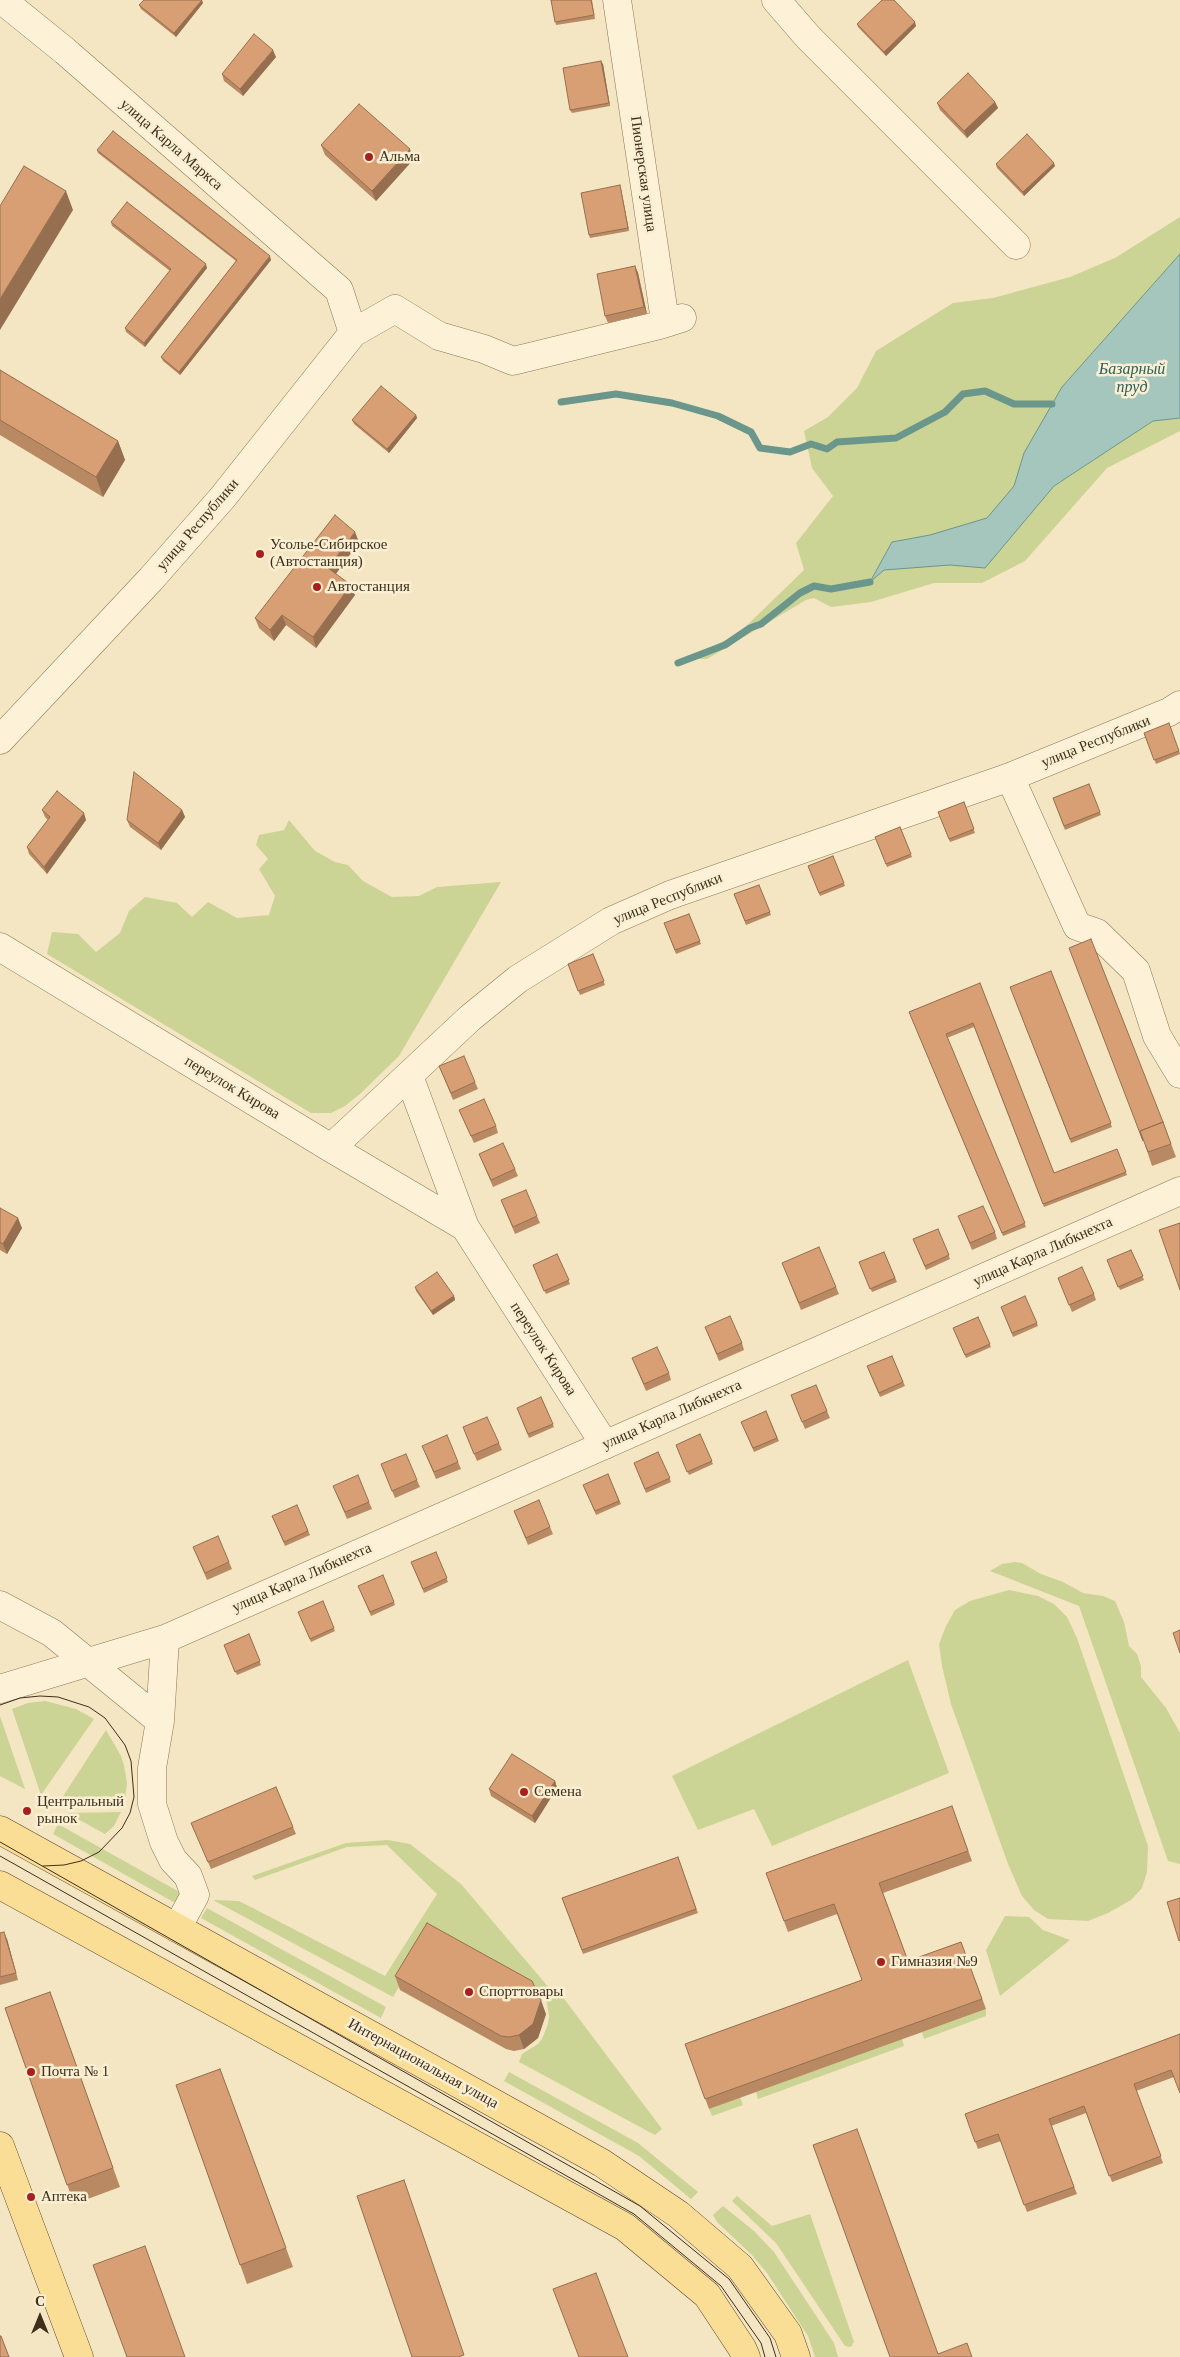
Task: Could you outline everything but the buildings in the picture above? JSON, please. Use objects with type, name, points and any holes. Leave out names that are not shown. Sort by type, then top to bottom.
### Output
[{"type":"main road","name":"Интернациональная улица","points":[[0,1830],[602,2163],[678,2214],[740,2267],[788,2334],[796,2357]]},
{"type":"main road","points":[[0,1886],[625,2227],[707,2295],[746,2357]]},
{"type":"main road","points":[[0,2146],[80,2357]]},
{"type":"street","name":"улица Карла Маркса","points":[[2,0],[64,51],[339,290],[353,334]]},
{"type":"street","name":"Пионерская улица","points":[[353,334],[395,309],[439,336],[513,361],[671,322],[664,314],[618,0]]},
{"type":"street","points":[[776,0],[808,37],[1016,245]]},
{"type":"street","name":"улица Республики","points":[[0,740],[151,579],[224,497],[353,334]]},
{"type":"street","name":"улица Республики","points":[[331,1148],[470,1018],[518,979],[611,921],[670,895],[1010,777],[1169,712],[1180,705]]},
{"type":"street","points":[[1010,777],[1076,926],[1097,933],[1136,971],[1157,1036],[1180,1074]]},
{"type":"street","name":"переулок Кирова","points":[[0,947],[465,1227]]},
{"type":"street","name":"переулок Кирова","points":[[409,1076],[465,1227],[604,1445]]},
{"type":"street","name":"улица Карла Либкнехта","points":[[0,1689],[165,1639],[1180,1191]]},
{"type":"street","points":[[0,1605],[52,1633],[160,1722]]},
{"type":"street","points":[[165,1639],[160,1722],[152,1768],[152,1804],[164,1842],[173,1860],[188,1876],[195,1895],[177,1928]]},
{"type":"green space","points":[[1180,217],[1180,254],[1062,387],[1054,486],[1153,421],[1180,418],[1180,431],[1107,468],[1025,561],[982,583],[934,583],[871,602],[831,607],[814,598],[806,600],[707,659],[687,659],[738,634],[804,570],[796,543],[833,496],[812,468],[804,431],[828,417],[857,388],[876,351],[953,303],[993,298],[1070,277],[1115,258]]},
{"type":"green space","points":[[289,820],[315,851],[335,862],[348,865],[363,881],[392,897],[419,896],[437,887],[501,882],[399,1056],[361,1093],[345,1106],[331,1113],[311,1113],[47,954],[52,932],[78,934],[96,952],[120,933],[129,911],[145,897],[177,903],[192,917],[208,902],[237,918],[269,915],[275,896],[259,869],[268,859],[256,845],[259,835],[284,830]]},
{"type":"green space","points":[[1022,1563],[1083,1593],[1103,1596],[1115,1601],[1124,1622],[1129,1646],[1137,1654],[1141,1666],[1141,1677],[1166,1708],[1180,1733],[1180,1864],[1168,1861],[1079,1606],[990,1571],[1002,1564]]},
{"type":"green space","points":[[1009,1590],[1038,1596],[1054,1604],[1067,1617],[1077,1638],[1148,1846],[1147,1872],[1142,1888],[1131,1900],[1108,1913],[1088,1921],[1048,1919],[1034,1910],[1022,1896],[1008,1864],[951,1704],[939,1644],[946,1626],[955,1610],[970,1601]]},
{"type":"green space","points":[[908,1660],[949,1773],[772,1846],[754,1809],[698,1830],[672,1776]]},
{"type":"green space","points":[[45,1701],[76,1709],[94,1719],[41,1795],[12,1709],[28,1703]]},
{"type":"green space","points":[[0,1716],[25,1789],[0,1776]]},
{"type":"green space","points":[[106,1730],[124,1765],[127,1783],[125,1800],[58,1804]]},
{"type":"green space","points":[[121,1812],[114,1826],[105,1834],[67,1813]]},
{"type":"green space","points":[[58,1824],[183,1894],[177,1904],[53,1834]]},
{"type":"green space","points":[[388,1840],[410,1844],[461,1884],[550,1989],[562,1996],[662,2129],[655,2135],[519,2062],[522,2054],[538,2044],[542,2039],[549,2017],[547,2003],[540,1993],[431,1933],[393,1997],[213,1900],[239,1901],[385,1976],[437,1894],[387,1845],[347,1847],[255,1880],[252,1876],[346,1843]]},
{"type":"green space","points":[[207,1908],[386,2007],[381,2018],[201,1918]]},
{"type":"green space","points":[[1005,1916],[1029,1917],[1043,1930],[1070,1940],[1000,1996],[986,1950]]},
{"type":"green space","points":[[986,2009],[986,2016],[924,2039],[922,2032]]},
{"type":"green space","points":[[902,2039],[904,2046],[758,2099],[756,2092]]},
{"type":"green space","points":[[509,2072],[638,2143],[698,2192],[691,2199],[639,2156],[504,2081]]},
{"type":"green space","points":[[740,2097],[743,2105],[712,2116],[709,2109]]},
{"type":"green space","points":[[737,2196],[772,2226],[810,2214],[854,2342],[851,2347],[845,2346],[776,2243],[732,2201]]},
{"type":"green space","points":[[723,2206],[754,2231],[774,2252],[834,2343],[838,2357],[815,2357],[808,2336],[767,2273],[752,2255],[717,2222],[713,2215]]},
{"type":"water","name":"Базарный пруд","points":[[1180,254],[1180,418],[1153,421],[1054,486],[985,568],[950,565],[884,570],[870,582],[892,542],[930,535],[987,518],[1014,486],[1024,453],[1062,387]]},
{"type":"waterway","points":[[561,402],[616,394],[672,403],[718,416],[751,432],[760,448],[790,452],[811,444],[827,449],[837,442],[896,438],[945,412],[963,394],[985,391],[1014,404],[1052,404]]},
{"type":"waterway","points":[[678,663],[725,645],[750,628],[761,624],[800,593],[814,586],[831,589],[870,582]]},
{"type":"tram line","points":[[0,1705],[20,1698],[40,1696],[58,1697],[89,1707],[105,1718],[125,1745],[131,1761],[134,1797],[130,1813],[122,1828],[99,1852],[81,1861],[64,1865],[43,1866]]},
{"type":"tram line","points":[[0,1842],[640,2206],[729,2279],[770,2338],[776,2357]]},
{"type":"tram line","points":[[0,1856],[634,2214],[721,2286],[761,2343],[765,2357]]},
{"type":"place","name":"Альма","points":[[369,157]]},
{"type":"place","name":"Усолье-Сибирское (Автостанция)","points":[[260,554]]},
{"type":"place","name":"Автостанция","points":[[317,587]]},
{"type":"place","name":"Семена","points":[[524,1792]]},
{"type":"place","name":"Центральный рынок","points":[[27,1811]]},
{"type":"place","name":"Гимназия №9","points":[[881,1962]]},
{"type":"place","name":"Спорттовары","points":[[469,1992]]},
{"type":"place","name":"Почта № 1","points":[[31,2072]]},
{"type":"place","name":"Аптека","points":[[31,2197]]}]
